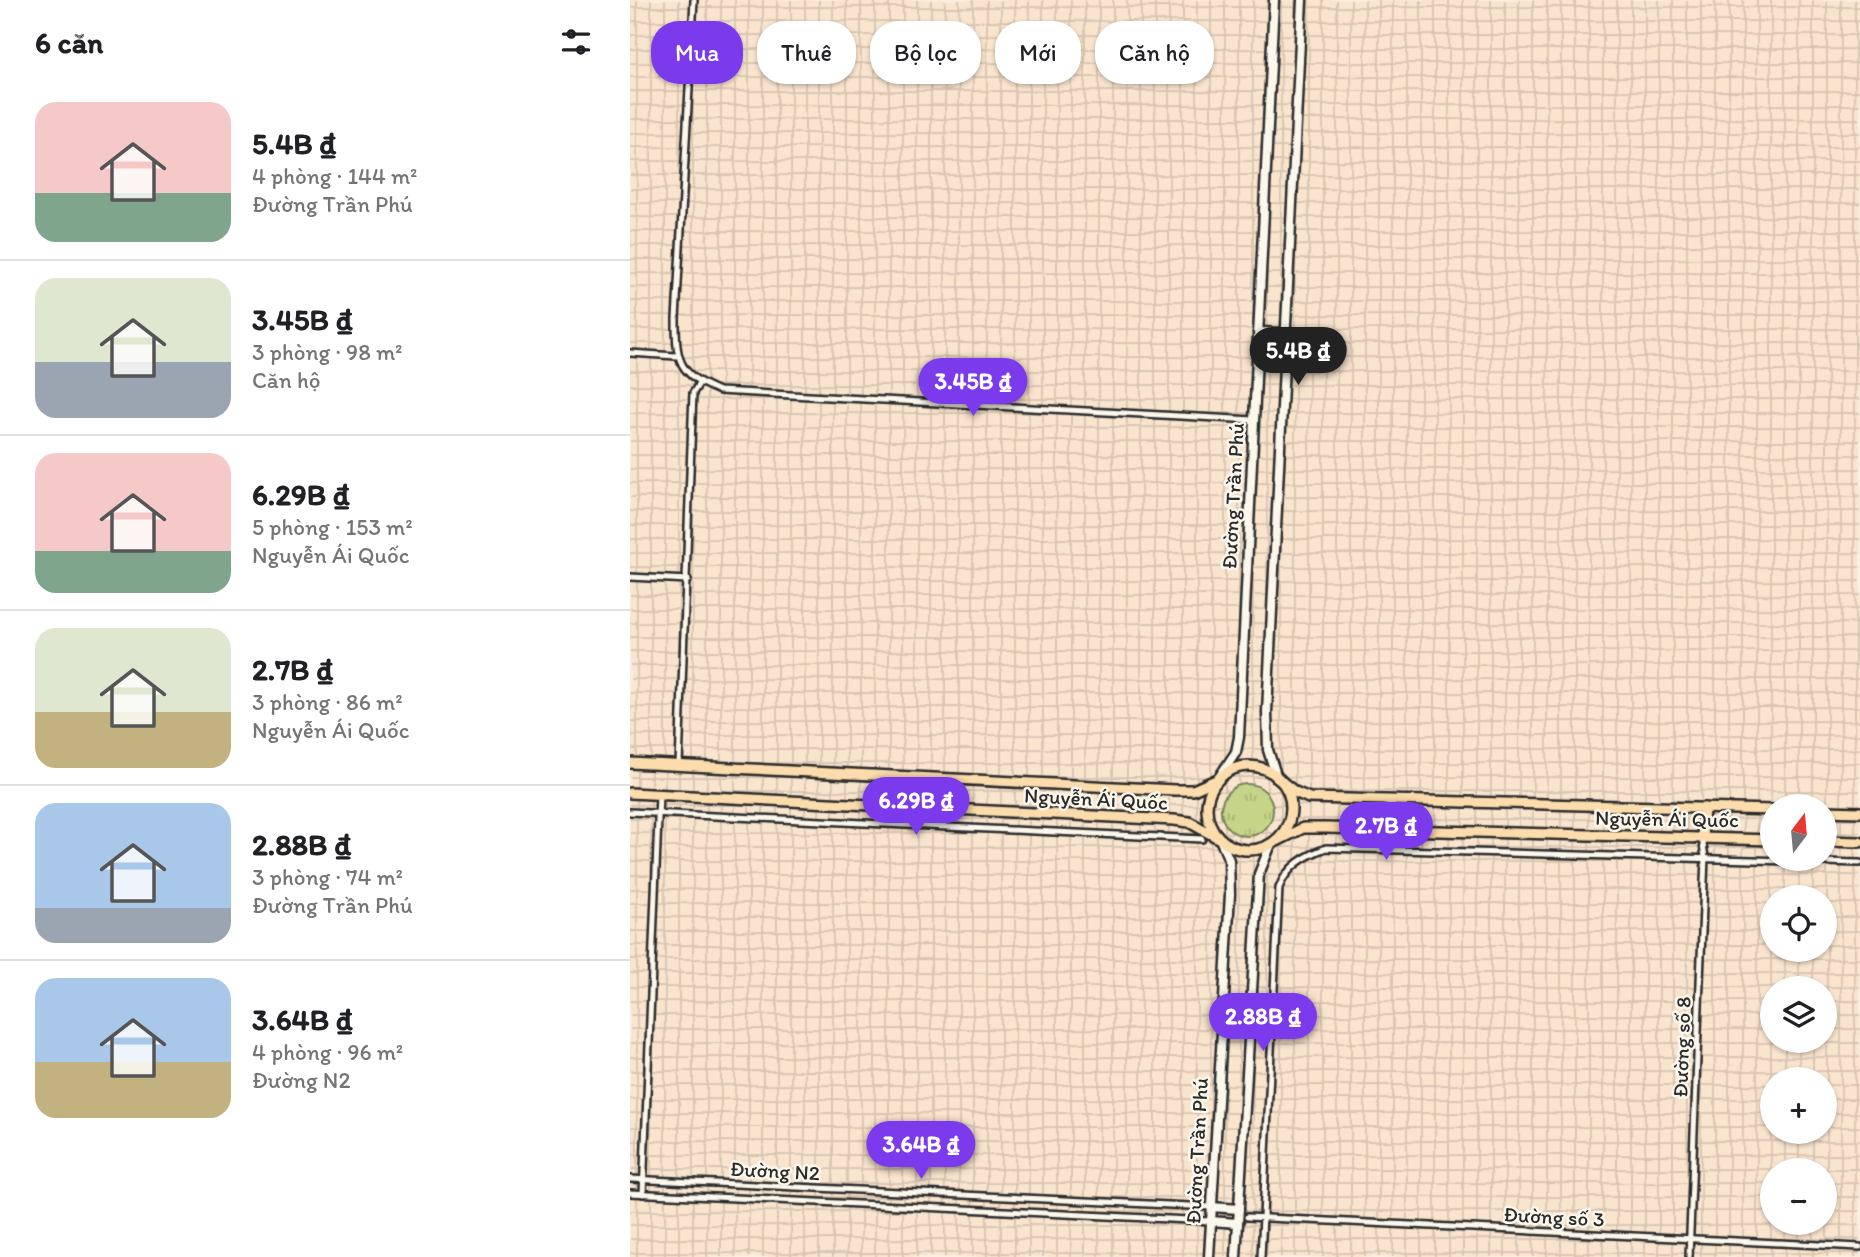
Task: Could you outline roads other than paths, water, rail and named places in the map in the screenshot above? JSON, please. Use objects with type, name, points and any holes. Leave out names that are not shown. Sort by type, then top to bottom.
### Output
[{"type":"main road","name":"Đường Trần Phú","points":[[1218,779],[1230,764],[1240,737],[1274,0]]},
{"type":"main road","points":[[1236,1257],[1259,874],[1271,844],[1287,825],[1291,813],[1290,800],[1278,778],[1267,740],[1302,0]]},
{"type":"main road","points":[[1258,332],[1285,333]]},
{"type":"main road","name":"Nguyễn Ái Quốc","points":[[630,763],[1175,790],[1193,790],[1218,779]]},
{"type":"main road","points":[[1271,844],[1245,850],[1220,839],[1207,816],[1211,790],[1218,779],[1242,767],[1267,770],[1278,778]]},
{"type":"main road","name":"Nguyễn Ái Quốc","points":[[1278,778],[1295,792],[1309,798],[1760,810]]},
{"type":"main road","name":"Nguyễn Ái Quốc","points":[[630,793],[1174,820],[1196,825],[1220,839]]},
{"type":"main road","points":[[1702,838],[1704,808]]},
{"type":"main road","points":[[1838,811],[1860,812]]},
{"type":"main road","name":"Nguyễn Ái Quốc","points":[[1271,844],[1303,828],[1760,840]]},
{"type":"main road","name":"Đường Trần Phú","points":[[1209,1257],[1230,894],[1229,860],[1220,839]]},
{"type":"main road","points":[[1838,841],[1860,842]]},
{"type":"main road","points":[[1211,1207],[1239,1209]]},
{"type":"main road","points":[[1210,1222],[1238,1223]]},
{"type":"street","points":[[694,0],[676,356],[700,383],[719,391],[1254,420]]},
{"type":"street","points":[[630,353],[676,356]]},
{"type":"street","points":[[679,766],[693,393],[700,383]]},
{"type":"street","points":[[630,577],[688,580]]},
{"type":"street","points":[[642,1194],[659,794]]},
{"type":"street","points":[[630,812],[1202,839]]},
{"type":"street","name":"Đường số 8","points":[[1689,1257],[1704,857],[1702,838]]},
{"type":"street","points":[[1261,1257],[1279,888],[1284,874],[1298,862],[1326,848],[1860,863]]},
{"type":"street","name":"Đường N2","points":[[630,1179],[1211,1207]]},
{"type":"street","name":"Đường N2","points":[[630,1193],[1210,1222]]},
{"type":"street","points":[[1238,1223],[1247,1217],[1239,1209]]},
{"type":"street","name":"Đường số 3","points":[[1247,1217],[1860,1247]]}]
